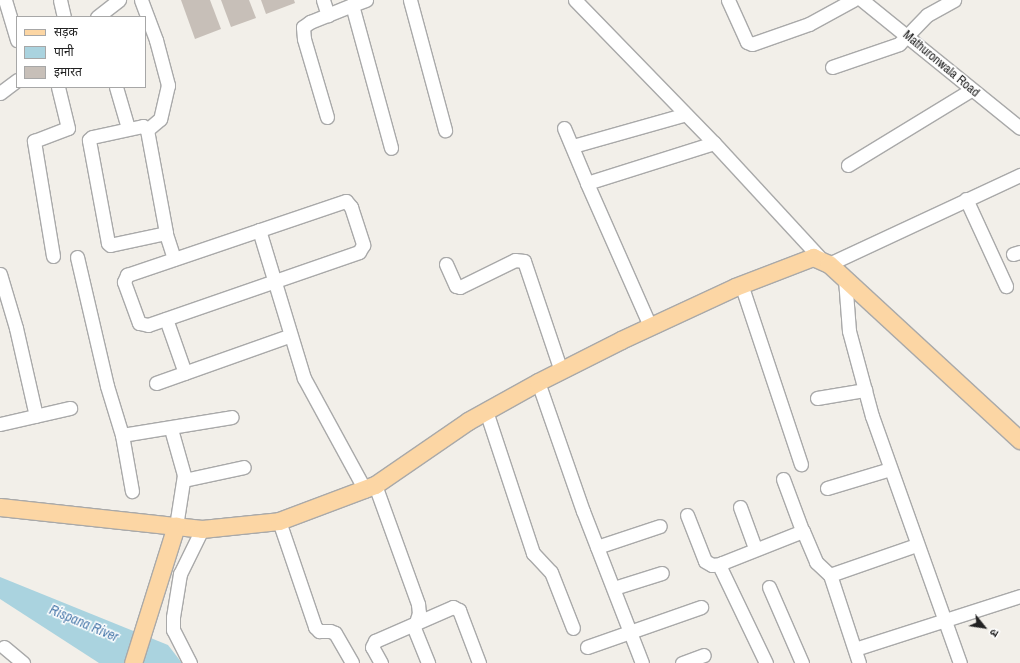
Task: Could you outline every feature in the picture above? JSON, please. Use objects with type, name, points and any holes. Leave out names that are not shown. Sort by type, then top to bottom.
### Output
[{"type":"main road","points":[[0,507],[202,529],[279,521],[370,488],[486,411],[538,382],[650,326],[741,284],[808,258],[824,261],[845,279],[1020,440]]},
{"type":"main road","points":[[133,663],[176,526]]},
{"type":"street","points":[[5,0],[16,37]]},
{"type":"street","points":[[60,0],[64,16]]},
{"type":"street","points":[[141,0],[156,40],[168,85],[160,119],[148,130]]},
{"type":"street","points":[[323,0],[328,15]]},
{"type":"street","points":[[327,117],[303,33],[306,24],[366,0]]},
{"type":"street","points":[[410,0],[445,130]]},
{"type":"street","points":[[575,0],[714,143],[824,261],[1020,175]]},
{"type":"street","points":[[728,0],[747,42],[752,44],[810,24],[853,0]]},
{"type":"street","name":"Mathuronwala Road","points":[[862,0],[971,90],[1020,128]]},
{"type":"street","points":[[98,16],[117,1]]},
{"type":"street","points":[[832,67],[894,46],[908,37],[927,14],[947,1]]},
{"type":"street","points":[[352,5],[390,148]]},
{"type":"street","points":[[0,93],[16,81]]},
{"type":"street","points":[[53,256],[34,141],[68,128],[58,88]]},
{"type":"street","points":[[116,88],[128,128]]},
{"type":"street","points":[[848,165],[971,90]]},
{"type":"street","points":[[573,146],[686,114]]},
{"type":"street","points":[[166,234],[112,246],[108,243],[89,140],[92,137],[128,128],[144,126],[148,130],[166,234],[174,258]]},
{"type":"street","points":[[564,128],[650,326]]},
{"type":"street","points":[[587,183],[714,143]]},
{"type":"street","points":[[966,199],[1006,286]]},
{"type":"street","points":[[346,201],[351,207],[363,245],[358,252],[166,319],[148,325],[139,323],[124,279],[130,273],[174,258],[346,201]]},
{"type":"street","points":[[259,230],[289,336],[312,396],[370,488],[418,604],[419,613],[414,623],[428,663]]},
{"type":"street","points":[[76,257],[109,392],[122,435],[132,491]]},
{"type":"street","points":[[446,264],[456,286],[460,287],[515,260],[524,261],[560,372]]},
{"type":"street","points":[[0,274],[16,328],[36,416]]},
{"type":"street","points":[[845,279],[849,331],[865,390],[916,544],[946,620],[960,663]]},
{"type":"street","points":[[741,284],[800,464]]},
{"type":"street","points":[[166,319],[185,373]]},
{"type":"street","points":[[156,383],[289,336]]},
{"type":"street","points":[[538,382],[597,547],[642,663]]},
{"type":"street","points":[[817,398],[865,390]]},
{"type":"street","points":[[0,424],[70,408]]},
{"type":"street","points":[[486,411],[533,553],[551,572],[573,628]]},
{"type":"street","points":[[122,435],[171,429],[232,417]]},
{"type":"street","points":[[171,429],[184,480],[176,526]]},
{"type":"street","points":[[184,480],[244,467]]},
{"type":"street","points":[[827,488],[890,469]]},
{"type":"street","points":[[783,479],[802,530],[805,532],[818,566],[830,575],[859,663]]},
{"type":"street","points":[[740,508],[756,548]]},
{"type":"street","points":[[687,515],[705,562],[721,564],[756,548],[802,530]]},
{"type":"street","points":[[279,521],[315,627],[319,631],[330,631],[335,634],[352,663]]},
{"type":"street","points":[[597,547],[660,526]]},
{"type":"street","points":[[190,663],[172,623],[180,574],[202,529]]},
{"type":"street","points":[[830,575],[843,568],[916,544]]},
{"type":"street","points":[[721,564],[766,663]]},
{"type":"street","points":[[614,588],[662,573]]},
{"type":"street","points":[[768,588],[802,663]]},
{"type":"street","points":[[855,649],[1020,596]]},
{"type":"street","points":[[587,647],[701,607]]},
{"type":"street","points":[[381,663],[372,647],[375,642],[414,623],[450,608],[457,608],[479,663]]},
{"type":"street","points":[[4,646],[23,663]]},
{"type":"street","points":[[682,663],[704,655]]},
{"type":"water","name":"Rispana River","points":[[0,577],[168,645],[182,663],[99,663],[0,599]]},
{"type":"building","points":[[181,0],[210,0],[221,29],[195,39]]},
{"type":"building","points":[[221,0],[249,0],[256,18],[231,27]]},
{"type":"building","points":[[261,0],[294,0],[295,3],[266,14]]}]
